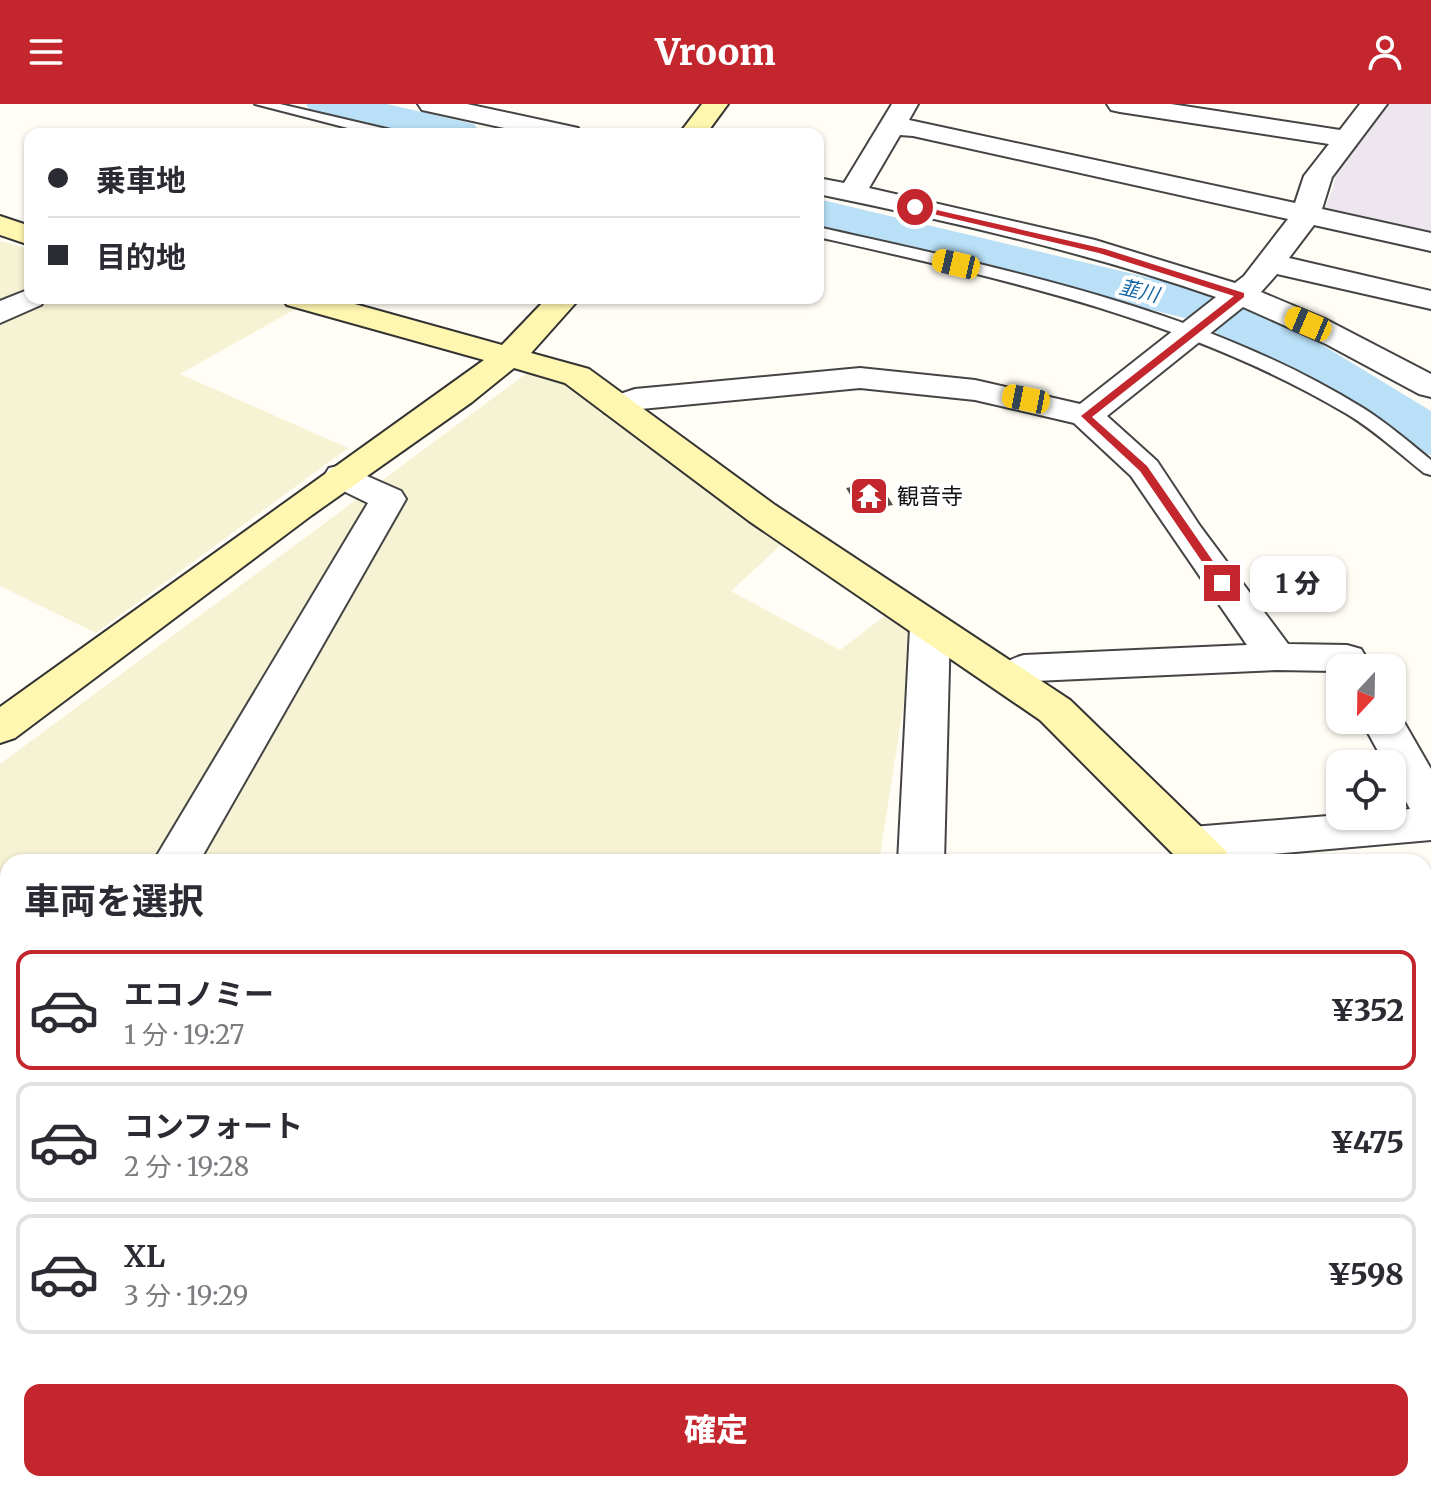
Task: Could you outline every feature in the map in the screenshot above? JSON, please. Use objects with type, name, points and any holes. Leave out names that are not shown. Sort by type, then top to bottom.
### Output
[{"type":"street","points":[[431,104],[479,109],[547,128]]},
{"type":"street","points":[[697,128],[715,104]]},
{"type":"street","points":[[1120,104],[1346,139]]},
{"type":"street","points":[[1086,416],[1237,298],[1270,263],[1305,217],[1318,176],[1374,104]]},
{"type":"street","points":[[852,193],[898,115],[913,128],[1305,217],[1431,242]]},
{"type":"street","points":[[824,187],[1101,251],[1330,333],[1431,387]]},
{"type":"street","points":[[0,225],[24,234]]},
{"type":"street","points":[[1270,263],[1431,300]]},
{"type":"street","points":[[0,314],[24,301]]},
{"type":"street","points":[[320,304],[577,376],[762,513],[1055,710],[1201,853],[1431,824]]},
{"type":"street","points":[[0,728],[510,356],[558,304]]},
{"type":"street","points":[[617,406],[635,399],[860,378],[975,390],[1026,399],[1086,416],[1144,469],[1186,533],[1277,657]]},
{"type":"street","points":[[181,854],[388,499],[342,476]]},
{"type":"street","points":[[921,854],[930,628]]},
{"type":"street","points":[[1011,680],[1024,668],[1326,658]]},
{"type":"street","points":[[1390,734],[1431,807]]},
{"type":"lane","points":[[262,104],[364,128]]},
{"type":"lane","points":[[824,233],[1082,296],[1192,332],[1262,363],[1355,411],[1431,469]]},
{"type":"shaded area","points":[[1385,104],[1431,104],[1431,236],[1322,214],[1336,172]]},
{"type":"shaded area","points":[[0,241],[24,247],[24,304],[288,304],[299,307],[180,374],[348,448],[96,633],[0,586]]},
{"type":"shaded area","points":[[531,370],[567,380],[781,545],[731,591],[840,650],[890,612],[915,632],[880,854],[0,854],[0,764]]},
{"type":"building","name":"観音寺","points":[[879,482],[893,505],[860,511],[846,488]]},
{"type":"waterway","name":"韮川","points":[[328,104],[432,128]]},
{"type":"waterway","name":"韮川","points":[[824,215],[1203,306],[1292,349],[1431,437]]},
{"type":"place","name":"観音寺","points":[[869,496]]},
{"type":"route","points":[[915,207],[1101,251],[1241,295],[1086,416],[1144,469],[1222,583]]}]
